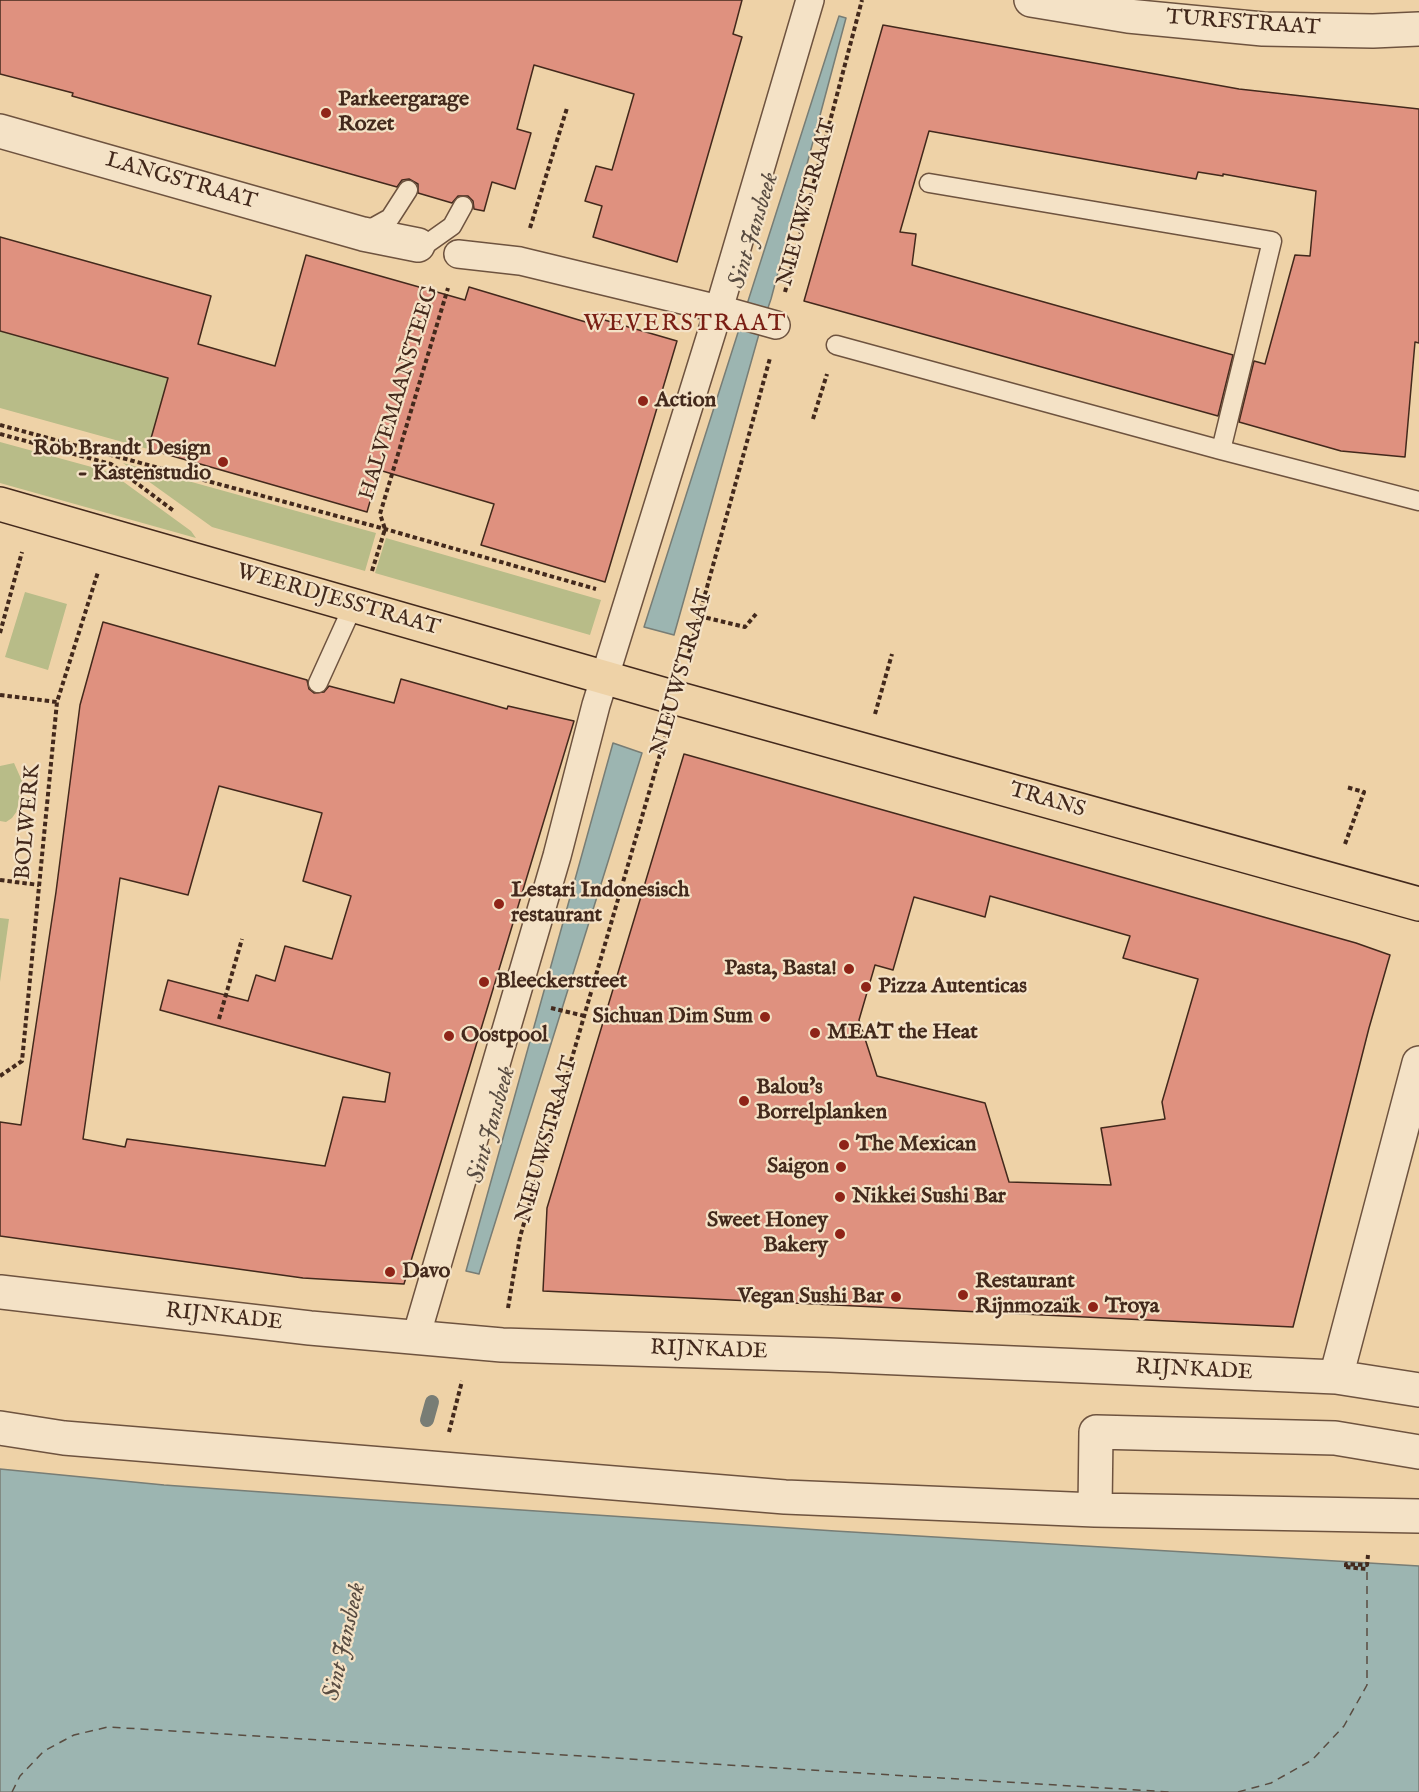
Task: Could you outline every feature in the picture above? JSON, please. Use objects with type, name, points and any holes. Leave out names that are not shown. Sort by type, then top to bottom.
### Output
[{"type":"main road","name":"WEERDJESSTRAAT","points":[[0,504],[676,698]]},
{"type":"main road","name":"TRANS","points":[[676,698],[1419,904]]},
{"type":"street","points":[[416,1338],[554,867],[604,678],[628,598],[728,311],[810,0]]},
{"type":"street","name":"TURFSTRAAT","points":[[1031,0],[1128,16],[1263,29],[1373,31],[1419,29]]},
{"type":"street","name":"LANGSTRAAT","points":[[0,131],[363,234],[418,245]]},
{"type":"street","points":[[458,254],[520,261],[728,311],[772,324]]},
{"type":"street","points":[[1336,1377],[1419,1063]]},
{"type":"street","name":"RIJNKADE","points":[[0,1292],[309,1328],[502,1345],[829,1355],[1336,1377],[1419,1390]]},
{"type":"street","points":[[0,1428],[64,1438],[785,1497],[1095,1510],[1419,1516]]},
{"type":"street","points":[[1095,1510],[1096,1432],[1335,1438],[1419,1452]]},
{"type":"lane","points":[[929,183],[1272,241],[1221,450]]},
{"type":"lane","points":[[363,234],[390,218],[408,190]]},
{"type":"lane","name":"LANGSTRAAT","points":[[418,245],[429,243],[452,226],[463,206]]},
{"type":"lane","points":[[836,345],[1221,450],[1419,501]]},
{"type":"lane","points":[[318,683],[353,606]]},
{"type":"path","name":"NIEUWSTRAAT","points":[[502,1345],[520,1236],[768,372],[772,324],[862,0]]},
{"type":"path","points":[[520,261],[567,108]]},
{"type":"path","name":"HALVEMAANSTEEG","points":[[353,606],[370,579],[385,529],[380,514],[458,254]]},
{"type":"path","points":[[813,418],[836,345]]},
{"type":"path","points":[[0,425],[385,529],[628,598]]},
{"type":"path","points":[[0,633],[24,545]]},
{"type":"path","name":"BOLWERK","points":[[0,1076],[22,1061],[57,702],[100,565]]},
{"type":"path","points":[[699,616],[745,627],[756,614]]},
{"type":"path","points":[[872,723],[892,654]]},
{"type":"path","points":[[0,695],[57,702]]},
{"type":"path","points":[[1341,855],[1364,792],[1346,787]]},
{"type":"path","points":[[0,880],[39,885]]},
{"type":"path","points":[[219,1019],[242,939]]},
{"type":"path","points":[[563,1011],[585,1016]]},
{"type":"path","points":[[1367,1569],[1346,1567],[1346,1564],[1367,1565],[1368,1563]]},
{"type":"green space","points":[[0,331],[168,378],[148,449],[0,408]]},
{"type":"green space","points":[[0,442],[110,472],[191,531],[196,538],[0,483]]},
{"type":"green space","points":[[123,463],[376,533],[365,571],[212,527]]},
{"type":"green space","points":[[386,538],[601,600],[590,635],[375,573]]},
{"type":"green space","points":[[25,592],[67,604],[48,670],[5,657]]},
{"type":"green space","points":[[14,763],[22,781],[17,811],[6,822],[0,821],[0,766]]},
{"type":"green space","points":[[0,918],[9,919],[0,982]]},
{"type":"water","points":[[839,16],[846,18],[771,299],[759,334],[674,635],[644,627]]},
{"type":"water","points":[[613,743],[642,753],[479,1274],[466,1271]]},
{"type":"water","points":[[0,1469],[164,1485],[402,1502],[1419,1566],[1419,1792],[0,1792]]},
{"type":"building","name":"Parkeergarage Rozet","points":[[0,0],[742,0],[733,34],[742,37],[677,262],[593,237],[602,206],[585,201],[596,166],[612,170],[634,94],[534,65],[517,129],[531,133],[515,189],[492,182],[484,211],[474,209],[473,201],[468,196],[458,196],[452,203],[418,193],[418,184],[409,179],[402,180],[397,187],[0,74]]},
{"type":"building","points":[[883,25],[1239,89],[1419,109],[1419,343],[1415,342],[1405,457],[1341,451],[1239,422],[1254,361],[1265,364],[1295,255],[1310,256],[1316,191],[1223,174],[1223,176],[1198,172],[1196,179],[929,131],[900,232],[916,234],[912,265],[1233,355],[1218,416],[804,301]]},
{"type":"building","points":[[0,237],[211,296],[198,344],[275,366],[306,255],[465,300],[469,287],[599,326],[601,319],[677,341],[605,582],[481,545],[494,504],[379,470],[367,512],[148,449],[168,378],[0,331]]},
{"type":"building","points":[[103,622],[307,680],[309,689],[314,693],[324,692],[329,686],[394,703],[401,679],[507,709],[508,706],[574,721],[404,1284],[303,1278],[0,1236],[0,1122],[21,1125],[56,892],[80,705]],"holes":[[[219,786],[322,813],[303,881],[351,896],[332,959],[285,946],[275,981],[256,975],[248,1001],[168,980],[160,1010],[390,1073],[385,1102],[343,1097],[325,1166],[127,1139],[125,1147],[83,1139],[120,878],[188,895]]]},
{"type":"building","points":[[684,754],[1356,943],[1390,955],[1369,1028],[1293,1327],[543,1291],[547,1208]],"holes":[[[990,896],[1130,936],[1123,958],[1198,979],[1162,1102],[1165,1119],[1101,1128],[1111,1185],[1009,1182],[985,1103],[877,1076],[859,1020],[875,965],[893,970],[914,897],[985,917]]]},
{"type":"waterway","name":"Sint Jansbeek","points":[[427,1420],[432,1402]]},
{"type":"ferry route","points":[[1238,1792],[1271,1783],[1312,1760],[1344,1726],[1367,1685],[1367,1569]]},
{"type":"ferry route","points":[[12,1792],[20,1776],[44,1751],[74,1735],[108,1727],[1170,1792]]},
{"type":"place","name":"Parkeergarage Rozet","points":[[326,113]]},
{"type":"place","name":"Action","points":[[643,401]]},
{"type":"place","name":"Rob Brandt Design - Kastenstudio","points":[[223,462]]},
{"type":"place","name":"Lestari Indonesisch restaurant","points":[[499,904]]},
{"type":"place","name":"Pasta, Basta!","points":[[849,969]]},
{"type":"place","name":"Bleeckerstreet","points":[[484,982]]},
{"type":"place","name":"Pizza Autenticas","points":[[866,987]]},
{"type":"place","name":"Sichuan Dim Sum","points":[[765,1017]]},
{"type":"place","name":"MEAT the Heat","points":[[815,1033]]},
{"type":"place","name":"Oostpool","points":[[449,1036]]},
{"type":"place","name":"Balou's Borrelplanken","points":[[744,1101]]},
{"type":"place","name":"The Mexican","points":[[844,1145]]},
{"type":"place","name":"Saigon","points":[[841,1167]]},
{"type":"place","name":"Nikkei Sushi Bar","points":[[840,1197]]},
{"type":"place","name":"Sweet Honey Bakery","points":[[840,1234]]},
{"type":"place","name":"Davo","points":[[390,1272]]},
{"type":"place","name":"Restaurant Rijnmozaïk","points":[[963,1295]]},
{"type":"place","name":"Vegan Sushi Bar","points":[[896,1297]]},
{"type":"place","name":"Troya","points":[[1093,1307]]},
{"type":"district","name":"WEVERSTRAAT","points":[[685,325]]}]
